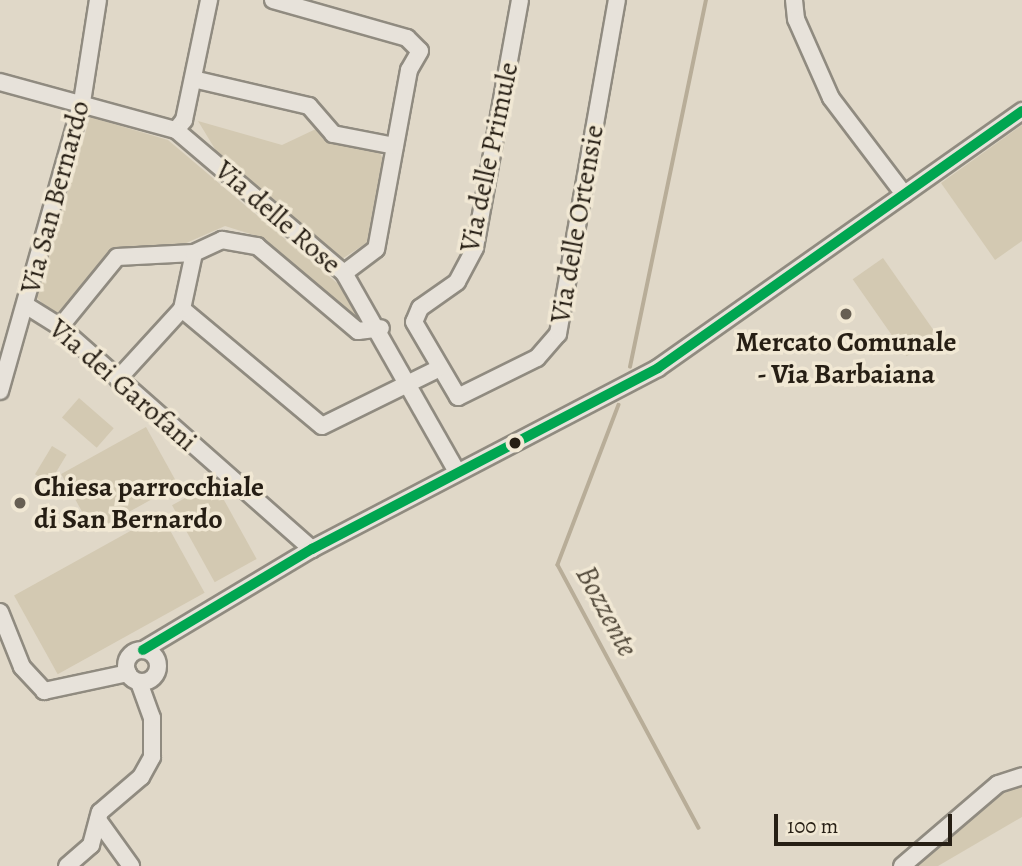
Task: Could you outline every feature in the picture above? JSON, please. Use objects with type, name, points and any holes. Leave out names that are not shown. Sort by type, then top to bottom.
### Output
[{"type":"street","name":"Via San Bernardo","points":[[0,391],[27,306],[82,102],[98,0]]},
{"type":"street","points":[[176,130],[192,79],[209,0]]},
{"type":"street","points":[[273,0],[407,37],[420,51],[395,146],[376,249],[344,273]]},
{"type":"street","name":"Via delle Primule","points":[[438,369],[416,315],[457,282],[475,248],[520,0]]},
{"type":"street","name":"Via delle Ortensie","points":[[438,369],[451,393],[468,397],[537,358],[558,334],[617,0]]},
{"type":"street","points":[[794,0],[796,19],[831,98],[904,194]]},
{"type":"street","points":[[192,79],[310,106],[333,134],[395,146]]},
{"type":"street","name":"Via delle Rose","points":[[0,82],[82,102],[176,130],[344,273],[381,328],[457,472]]},
{"type":"street","points":[[144,674],[128,657],[312,549],[626,384],[1022,111]]},
{"type":"street","points":[[60,327],[117,257],[194,253],[222,240],[257,246],[358,331],[381,328]]},
{"type":"street","points":[[118,379],[182,309],[194,253]]},
{"type":"street","name":"Via dei Garofani","points":[[27,306],[60,327],[312,549]]},
{"type":"street","points":[[182,309],[322,426],[438,369]]},
{"type":"street","points":[[0,612],[22,667],[44,691],[144,674],[178,630]]},
{"type":"street","points":[[92,845],[98,820],[148,768],[155,743],[143,650]]},
{"type":"street","points":[[902,866],[998,784],[1022,776]]},
{"type":"street","points":[[98,820],[110,841],[131,866]]},
{"type":"street","points":[[68,866],[92,845],[110,841]]},
{"type":"shaded area","points":[[90,117],[168,140],[343,288],[364,317],[358,323],[257,236],[225,226],[184,244],[116,249],[57,317],[36,297]]},
{"type":"shaded area","points":[[198,121],[282,145],[318,128],[328,142],[379,152],[385,162],[368,242],[342,259],[218,154]]},
{"type":"shaded area","points":[[1022,125],[1022,241],[995,260],[941,183]]},
{"type":"shaded area","points":[[883,258],[937,335],[907,356],[853,279]]},
{"type":"shaded area","points":[[79,398],[114,428],[97,448],[62,418]]},
{"type":"shaded area","points":[[146,427],[178,485],[93,532],[61,474]]},
{"type":"shaded area","points":[[52,446],[67,455],[50,483],[35,474]]},
{"type":"shaded area","points":[[214,482],[257,559],[215,582],[172,505]]},
{"type":"shaded area","points":[[161,514],[205,593],[58,674],[14,595]]},
{"type":"shaded area","points":[[1022,784],[1022,817],[938,866],[913,866],[996,794]]},
{"type":"waterway","name":"Bozzente","points":[[630,367],[706,0]]},
{"type":"waterway","name":"Bozzente","points":[[619,405],[558,565],[699,828]]},
{"type":"transit line","points":[[143,650],[312,549],[658,368],[1022,111]]},
{"type":"place","name":"Mercato Comunale - Via Barbaiana","points":[[846,314]]},
{"type":"place","name":"Chiesa parrocchiale di San Bernardo","points":[[20,503]]}]
